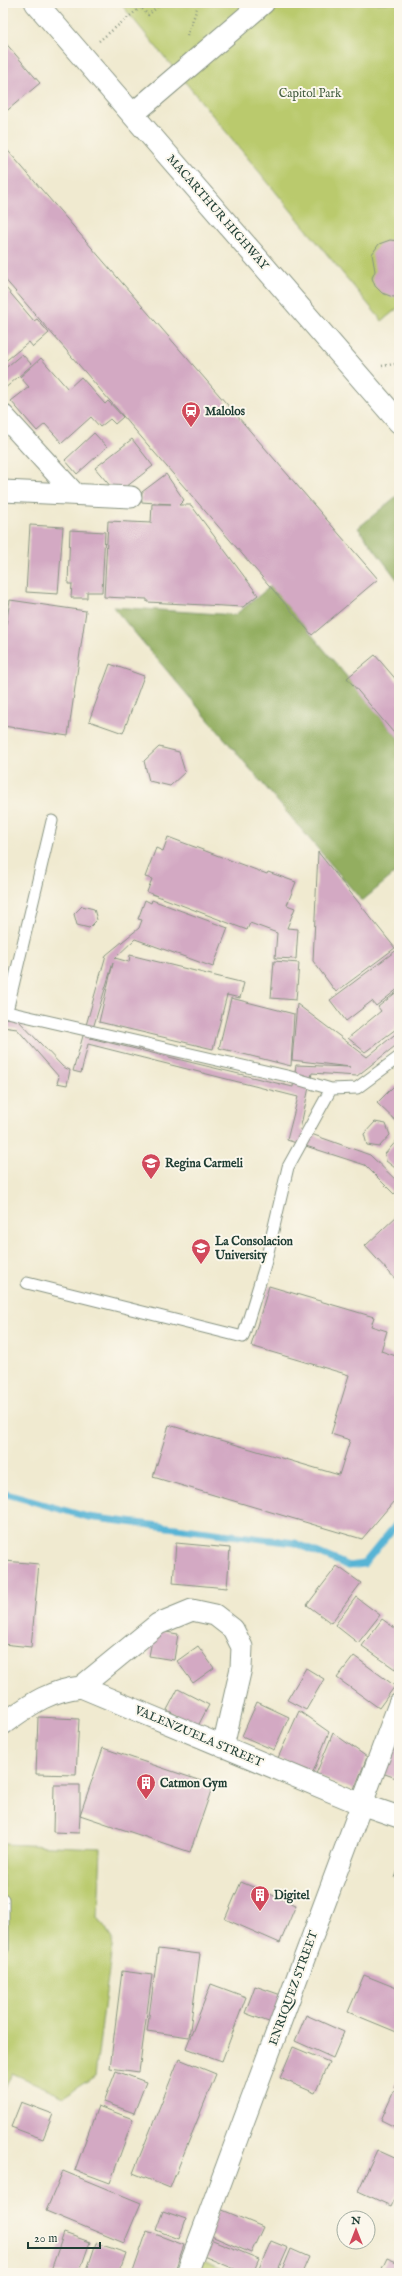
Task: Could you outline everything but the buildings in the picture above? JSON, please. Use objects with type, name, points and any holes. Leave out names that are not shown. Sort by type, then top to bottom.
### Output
[{"type":"main road","name":"MACARTHUR HIGHWAY","points":[[36,3],[399,422]]},
{"type":"main road","points":[[133,114],[263,3]]},
{"type":"street","points":[[3,415],[75,494]]},
{"type":"street","points":[[3,491],[131,497]]},
{"type":"street","points":[[81,1688],[158,1624],[192,1610],[215,1615],[233,1629],[242,1647],[241,1668],[223,1747]]},
{"type":"street","name":"VALENZUELA STREET","points":[[3,1724],[38,1699],[61,1690],[81,1688],[122,1703],[223,1747],[361,1804],[399,1817]]},
{"type":"street","name":"ENRIQUEZ STREET","points":[[187,2273],[399,1704]]},
{"type":"lane","points":[[52,821],[5,1011],[287,1076],[331,1088],[357,1088],[399,1057]]},
{"type":"lane","points":[[27,1283],[242,1337],[264,1269],[288,1167],[331,1088]]},
{"type":"lane","points":[[3,1899],[3,1949]]},
{"type":"path","points":[[137,3],[148,15],[162,3]]},
{"type":"path","points":[[81,55],[141,7]]},
{"type":"green space","name":"Capitol Park","points":[[120,3],[399,3],[399,307],[382,321]]},
{"type":"green space","points":[[399,494],[399,582],[358,528]]},
{"type":"green space","points":[[271,586],[399,739],[399,870],[362,901],[113,607],[235,615]]},
{"type":"green space","points":[[3,1844],[101,1848],[98,1917],[113,1939],[95,2076],[64,2096],[12,2073],[3,2093]]},
{"type":"green space","points":[[203,2261],[231,2273],[198,2273]]},
{"type":"waterway","points":[[3,1493],[88,1517],[295,1543],[349,1566],[364,1564],[399,1521]]},
{"type":"place","name":"Malolos","points":[[191,428]]},
{"type":"place","name":"Regina Carmeli","points":[[151,1180]]},
{"type":"place","name":"La Consolacion University","points":[[201,1265]]},
{"type":"place","name":"Catmon Gym","points":[[146,1800]]},
{"type":"place","name":"Digitel","points":[[260,1912]]}]
